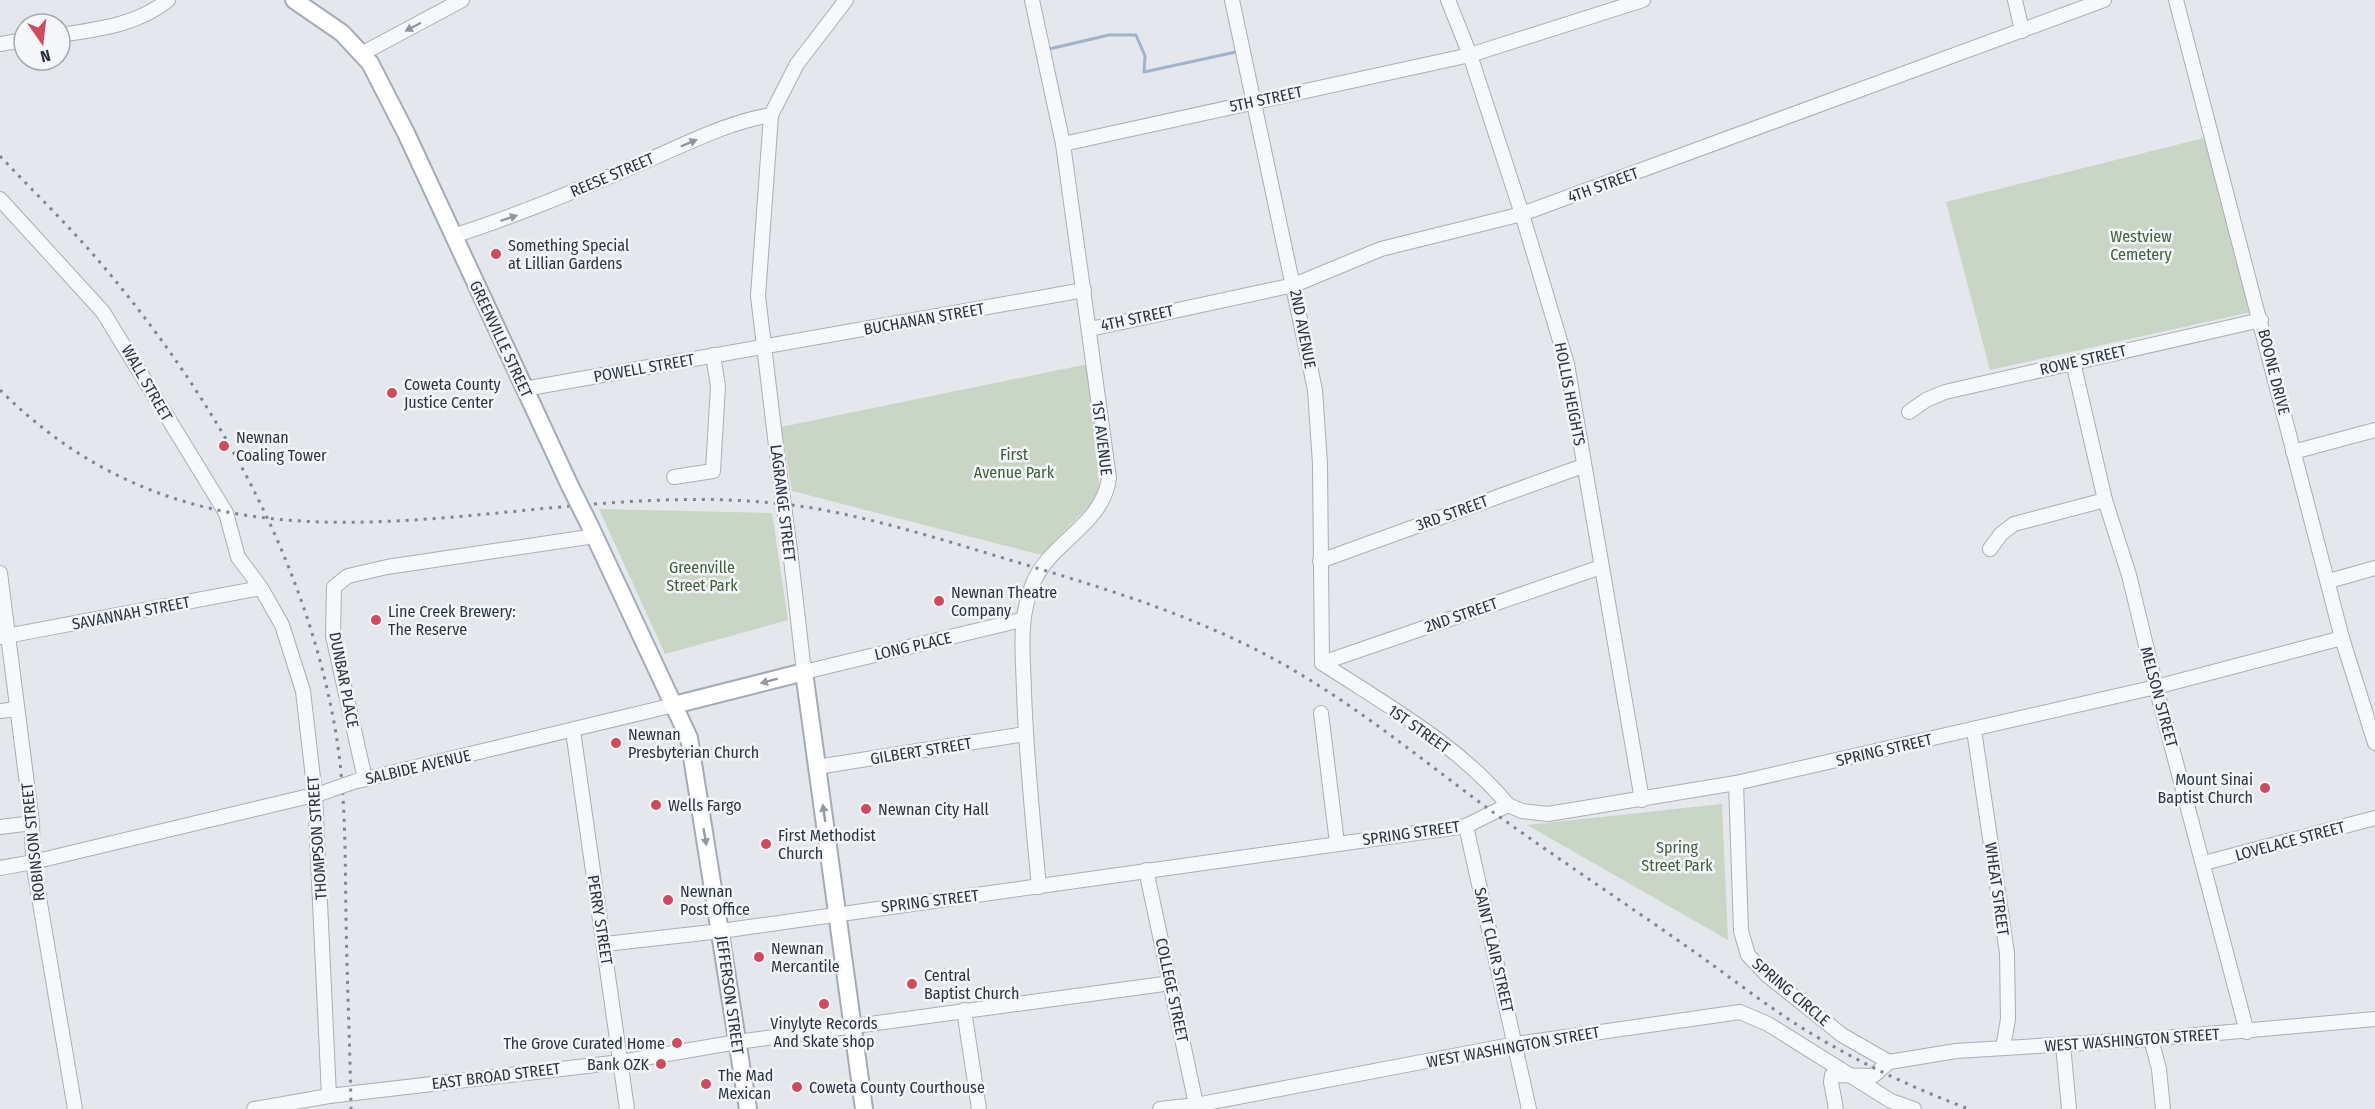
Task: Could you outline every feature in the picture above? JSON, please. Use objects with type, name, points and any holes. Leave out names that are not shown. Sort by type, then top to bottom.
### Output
[{"type":"main road","name":"GREENVILLE STREET","points":[[294,0],[342,33],[363,53],[406,133],[674,705]]},
{"type":"main road","name":"SALBIDE AVENUE","points":[[674,705],[804,672]]},
{"type":"main road","name":"LAGRANGE STREET","points":[[804,672],[851,1028],[864,1109]]},
{"type":"main road","points":[[689,738],[689,711],[692,701]]},
{"type":"main road","name":"JEFFERSON STREET","points":[[674,705],[689,738],[748,1109]]},
{"type":"street","points":[[72,33],[107,28],[151,14],[168,0]]},
{"type":"street","points":[[363,53],[462,0]]},
{"type":"street","name":"LAGRANGE STREET","points":[[804,672],[758,296],[771,115],[798,64],[846,0]]},
{"type":"street","name":"1ST AVENUE","points":[[1032,0],[1063,144],[1090,329],[1108,478],[1107,493],[1093,515],[1040,569],[1021,620],[1026,734],[1039,887]]},
{"type":"street","name":"2ND AVENUE","points":[[1232,0],[1315,390],[1320,464],[1322,663]]},
{"type":"street","name":"HOLLIS HEIGHTS","points":[[1448,0],[1470,55],[1522,214],[1567,364],[1642,800]]},
{"type":"street","name":"5TH STREET","points":[[1063,144],[1470,55],[1643,0]]},
{"type":"street","points":[[2015,0],[2022,31]]},
{"type":"street","name":"4TH STREET","points":[[1090,329],[1294,285],[1381,249],[1522,214],[2104,0]]},
{"type":"street","name":"BOONE DRIVE","points":[[2176,0],[2261,320],[2293,452],[2330,581],[2342,638],[2375,743]]},
{"type":"street","name":"REESE STREET","points":[[453,236],[519,215],[715,132],[753,118],[771,115]]},
{"type":"street","name":"WALL STREET","points":[[0,199],[103,312],[226,513],[238,557],[261,588]]},
{"type":"street","name":"BUCHANAN STREET","points":[[763,346],[1084,290]]},
{"type":"street","name":"ROWE STREET","points":[[1909,412],[1926,400],[1945,392],[2261,320]]},
{"type":"street","name":"POWELL STREET","points":[[524,389],[763,346]]},
{"type":"street","points":[[674,477],[713,471],[718,386],[713,355]]},
{"type":"street","name":"MELSON STREET","points":[[2073,362],[2105,500],[2129,575],[2156,687],[2247,1032]]},
{"type":"street","points":[[2293,452],[2375,430]]},
{"type":"street","name":"3RD STREET","points":[[1320,561],[1583,466]]},
{"type":"street","points":[[1990,549],[2001,534],[2014,524],[2105,500]]},
{"type":"street","name":"DUNBAR PLACE","points":[[361,780],[333,636],[334,587],[348,576],[387,567],[592,530]]},
{"type":"street","name":"2ND STREET","points":[[1322,663],[1601,567]]},
{"type":"street","points":[[2330,581],[2375,568]]},
{"type":"street","name":"ROBINSON STREET","points":[[0,573],[4,636],[17,709],[32,823],[33,862],[75,1109]]},
{"type":"street","name":"SAVANNAH STREET","points":[[4,636],[261,588]]},
{"type":"street","name":"THOMPSON STREET","points":[[261,588],[282,625],[299,676],[320,794],[329,1096]]},
{"type":"street","name":"LONG PLACE","points":[[804,672],[1021,620]]},
{"type":"street","name":"SPRING STREET","points":[[605,944],[721,931],[1466,826],[1508,805],[1522,811],[1548,814],[1642,800],[1737,783],[1974,730],[2156,687],[2342,638]]},
{"type":"street","name":"1ST STREET","points":[[1322,663],[1428,734],[1488,780],[1508,805]]},
{"type":"street","name":"SALBIDE AVENUE","points":[[0,868],[320,794],[361,780],[674,705]]},
{"type":"street","points":[[0,711],[17,709]]},
{"type":"street","points":[[1321,713],[1337,843]]},
{"type":"street","name":"WHEAT STREET","points":[[1974,730],[2007,953],[2008,1019],[2003,1048]]},
{"type":"street","name":"PERRY STREET","points":[[573,731],[627,1109]]},
{"type":"street","name":"GILBERT STREET","points":[[817,767],[1026,734]]},
{"type":"street","name":"SPRING CIRCLE","points":[[1737,783],[1741,932],[1748,955],[1767,975],[1842,1035],[1889,1062]]},
{"type":"street","name":"LOVELACE STREET","points":[[2204,863],[2375,818]]},
{"type":"street","points":[[0,827],[32,823]]},
{"type":"street","name":"SAINT CLAIR STREET","points":[[1466,826],[1529,1109]]},
{"type":"street","name":"COLLEGE STREET","points":[[1146,870],[1197,1107]]},
{"type":"street","name":"EAST BROAD STREET","points":[[254,1109],[329,1096],[621,1062],[737,1042],[1171,983]]},
{"type":"street","points":[[964,1010],[980,1109]]},
{"type":"street","name":"WEST WASHINGTON STREET","points":[[1161,1109],[1197,1107],[1516,1044],[1740,1012],[1768,1024],[1891,1101],[1914,1109]]},
{"type":"street","name":"WEST WASHINGTON STREET","points":[[1889,1062],[1956,1051],[2247,1032],[2375,1018]]},
{"type":"street","points":[[2151,1039],[2159,1069],[2163,1109]]},
{"type":"street","points":[[2063,1045],[2069,1109]]},
{"type":"street","points":[[1836,1109],[1831,1082],[1832,1075],[1873,1076],[1889,1062]]},
{"type":"green space","name":"Westview Cemetery","points":[[2204,138],[2251,312],[1990,370],[1946,202]]},
{"type":"green space","name":"First Avenue Park","points":[[1088,364],[1100,495],[1041,555],[792,491],[781,427]]},
{"type":"green space","name":"Greenville Street Park","points":[[599,509],[772,513],[788,620],[665,654]]},
{"type":"green space","name":"Spring Street Park","points":[[1722,804],[1728,940],[1527,825]]},
{"type":"waterway","points":[[1049,49],[1109,35],[1136,35],[1145,56],[1144,72],[1236,52]]},
{"type":"railway","points":[[0,156],[91,252],[174,358],[211,415],[245,474],[275,535],[300,598],[320,662],[339,751],[345,847],[351,1109]]},
{"type":"railway","points":[[0,390],[95,463],[193,504],[295,521],[400,521],[615,502],[724,500],[834,512],[881,523],[1060,575],[1168,611],[1272,658],[1329,692],[1376,724],[1490,810],[1797,1025],[1850,1056],[1969,1109]]},
{"type":"place","name":"Something Special at Lillian Gardens","points":[[496,254]]},
{"type":"place","name":"Coweta County Justice Center","points":[[392,393]]},
{"type":"place","name":"Newnan Coaling Tower","points":[[224,446]]},
{"type":"place","name":"Newnan Theatre Company","points":[[939,601]]},
{"type":"place","name":"Line Creek Brewery: The Reserve","points":[[376,620]]},
{"type":"place","name":"Newnan Presbyterian Church","points":[[616,743]]},
{"type":"place","name":"Mount Sinai Baptist Church","points":[[2265,788]]},
{"type":"place","name":"Wells Fargo","points":[[656,805]]},
{"type":"place","name":"Newnan City Hall","points":[[866,809]]},
{"type":"place","name":"First Methodist Church","points":[[766,844]]},
{"type":"place","name":"Newnan Post Office","points":[[668,900]]},
{"type":"place","name":"Newnan Mercantile","points":[[759,957]]},
{"type":"place","name":"Central Baptist Church","points":[[912,984]]},
{"type":"place","name":"Vinylyte Records And Skate shop","points":[[824,1004]]},
{"type":"place","name":"The Grove Curated Home","points":[[677,1043]]},
{"type":"place","name":"Bank OZK","points":[[661,1064]]},
{"type":"place","name":"The Mad Mexican","points":[[706,1084]]},
{"type":"place","name":"Coweta County Courthouse","points":[[797,1087]]}]
